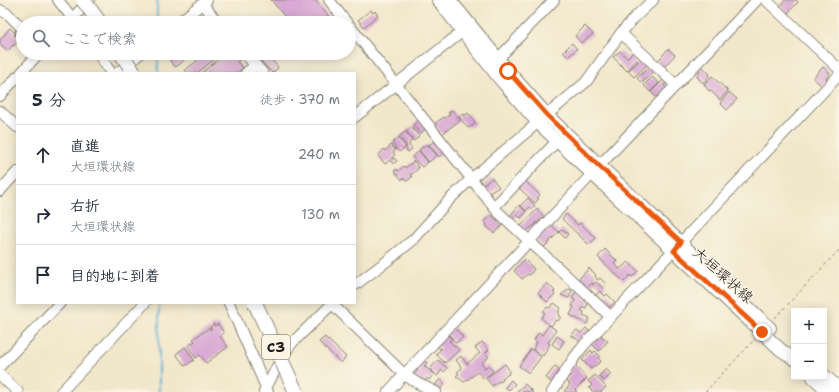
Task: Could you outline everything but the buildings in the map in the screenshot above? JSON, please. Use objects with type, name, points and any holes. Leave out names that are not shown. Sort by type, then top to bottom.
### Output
[{"type":"highway","points":[[83,0],[95,16]]},
{"type":"highway","points":[[126,60],[133,72]]},
{"type":"highway","name":"C3","points":[[255,304],[296,392]]},
{"type":"main road","name":"大垣環状線","points":[[438,0],[499,78],[677,247],[765,329],[789,349]]},
{"type":"main road","name":"大垣環状線","points":[[450,0],[498,59],[543,119],[557,141],[596,170]]},
{"type":"main road","points":[[789,349],[785,357],[791,362]]},
{"type":"main road","points":[[827,378],[839,389]]},
{"type":"main road","points":[[809,380],[821,392]]},
{"type":"main road","points":[[816,380],[829,392]]},
{"type":"main road","points":[[822,380],[835,392]]},
{"type":"street","points":[[58,0],[69,16]]},
{"type":"street","points":[[76,16],[90,0]]},
{"type":"street","points":[[329,0],[342,16]]},
{"type":"street","points":[[498,59],[554,0]]},
{"type":"street","points":[[356,283],[413,240],[450,199],[471,179],[586,82],[621,33],[653,0]]},
{"type":"street","points":[[388,392],[757,0]]},
{"type":"street","points":[[766,0],[839,69]]},
{"type":"street","points":[[187,16],[205,2],[214,16]]},
{"type":"street","points":[[0,10],[8,14],[16,22]]},
{"type":"street","points":[[356,116],[463,31]]},
{"type":"street","points":[[621,33],[676,85]]},
{"type":"street","points":[[356,34],[494,207],[611,317]]},
{"type":"street","points":[[22,72],[33,60]]},
{"type":"street","points":[[103,60],[110,72]]},
{"type":"street","points":[[118,72],[133,60]]},
{"type":"street","points":[[249,72],[259,69],[251,60]]},
{"type":"street","points":[[552,392],[574,358],[611,317],[839,75]]},
{"type":"street","points":[[0,96],[16,78]]},
{"type":"street","points":[[0,111],[16,126]]},
{"type":"street","points":[[494,207],[557,141]]},
{"type":"street","points":[[0,190],[16,173]]},
{"type":"street","points":[[0,366],[59,304]]},
{"type":"street","points":[[61,392],[144,304]]},
{"type":"street","points":[[229,304],[266,390]]},
{"type":"street","points":[[266,390],[283,355],[292,343],[333,304],[405,375],[417,383],[436,392]]},
{"type":"street","points":[[0,375],[18,392]]},
{"type":"path","points":[[705,392],[839,250]]},
{"type":"waterway","points":[[157,0],[157,16]]},
{"type":"waterway","points":[[158,60],[158,72]]},
{"type":"waterway","points":[[159,304],[159,392]]},
{"type":"route","points":[[508,71],[547,115],[599,166],[681,242],[674,251],[762,332]]}]
